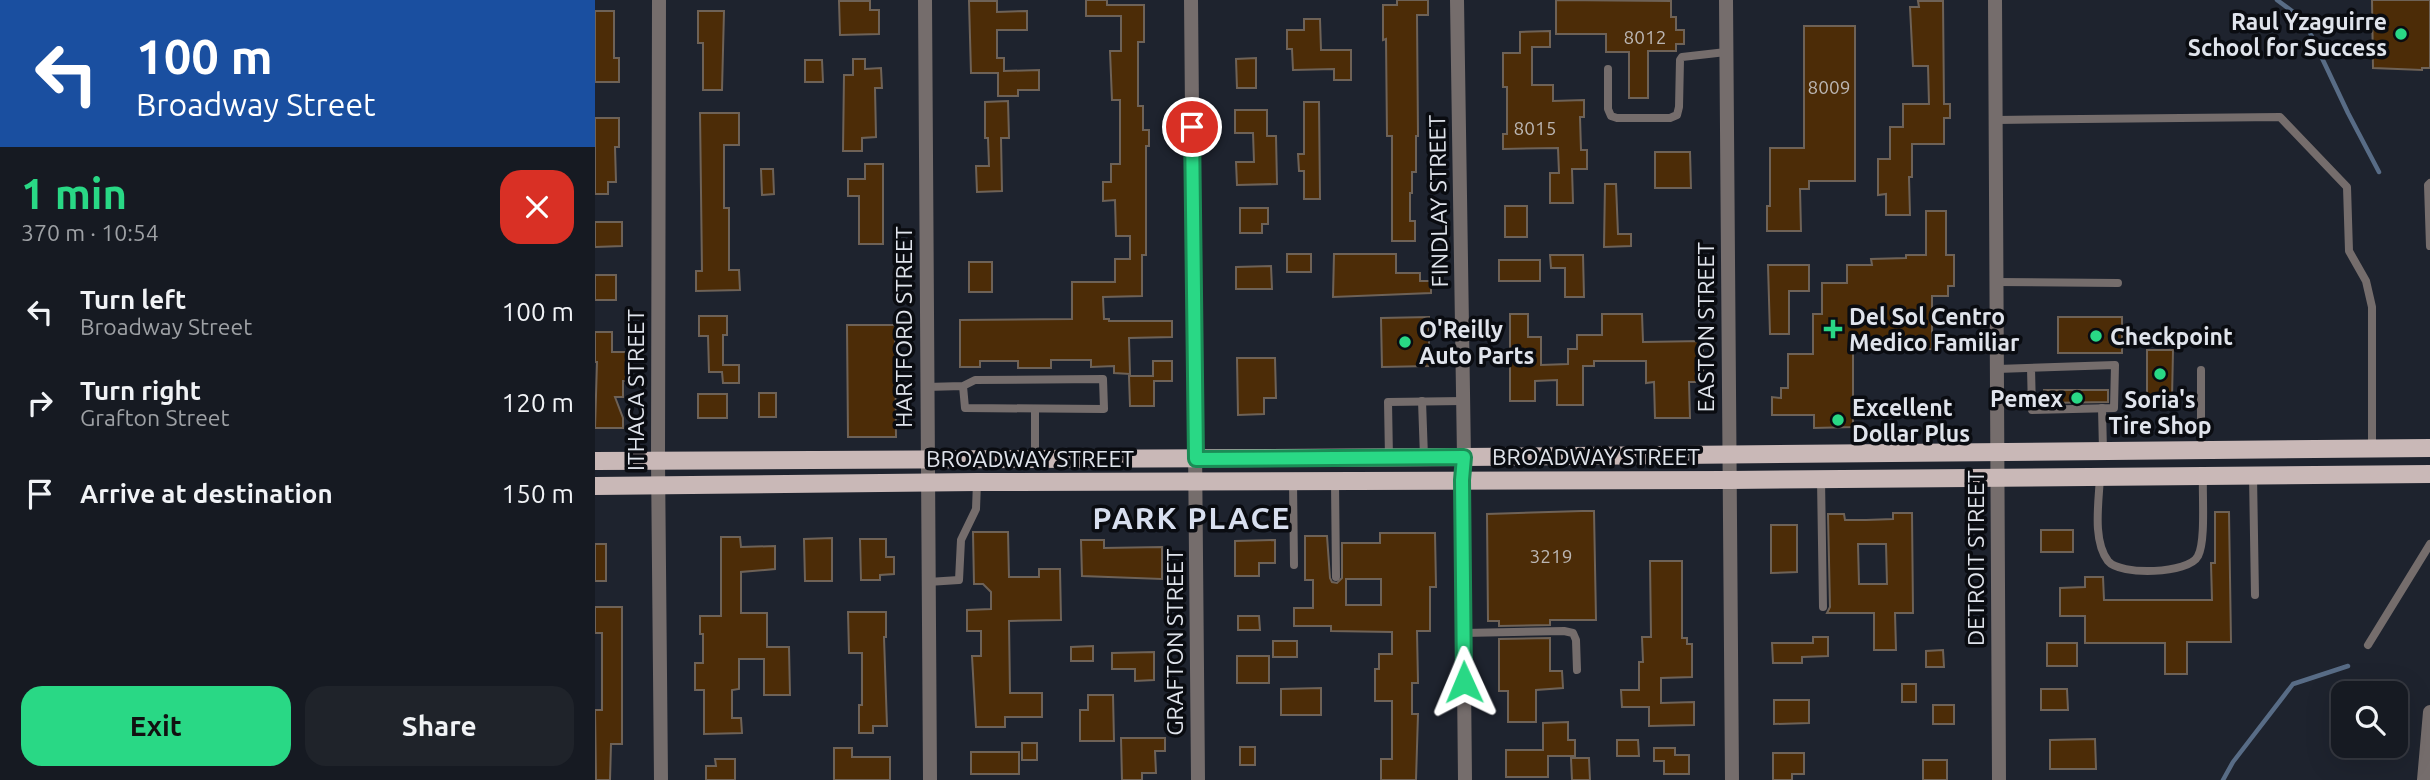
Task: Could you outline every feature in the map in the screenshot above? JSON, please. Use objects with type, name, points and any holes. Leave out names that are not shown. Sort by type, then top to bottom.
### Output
[{"type":"main road","name":"BROADWAY STREET","points":[[595,461],[1196,459],[2430,448]]},
{"type":"main road","points":[[2201,450],[2202,475]]},
{"type":"main road","name":"BROADWAY STREET","points":[[595,486],[2430,474]]},
{"type":"street","name":"ITHACA STREET","points":[[659,0],[658,486],[661,780]]},
{"type":"street","name":"HARTFORD STREET","points":[[925,0],[930,780]]},
{"type":"street","name":"GRAFTON STREET","points":[[1191,0],[1198,780]]},
{"type":"street","name":"FINDLAY STREET","points":[[1457,0],[1464,457],[1465,780]]},
{"type":"street","name":"EASTON STREET","points":[[1726,0],[1732,780]]},
{"type":"street","name":"DETROIT STREET","points":[[1995,0],[1999,780]]},
{"type":"street","points":[[2424,780],[2430,712]]},
{"type":"lane","points":[[1608,69],[1608,109],[1611,116],[1670,118],[1677,115],[1679,107],[1679,60],[1682,57],[1726,52]]},
{"type":"lane","points":[[1996,120],[2280,117],[2347,187],[2349,251],[2366,281],[2372,307],[2372,449]]},
{"type":"lane","points":[[2430,183],[2430,246]]},
{"type":"lane","points":[[1996,282],[2118,283]]},
{"type":"lane","points":[[1997,369],[2115,365],[2114,408],[2032,410],[2031,368]]},
{"type":"lane","points":[[2201,370],[2201,450]]},
{"type":"lane","points":[[926,387],[963,386],[975,380],[1103,379],[1104,409],[965,408],[963,386]]},
{"type":"lane","points":[[1422,401],[1424,457]]},
{"type":"lane","points":[[1389,457],[1388,402],[1463,401]]},
{"type":"lane","points":[[2102,408],[2103,451]]},
{"type":"lane","points":[[1035,409],[1035,458]]},
{"type":"lane","points":[[2100,476],[2099,532],[2102,550],[2110,563],[2127,570],[2171,570],[2187,566],[2197,558],[2202,545],[2202,475]]},
{"type":"lane","points":[[2253,475],[2255,595]]},
{"type":"lane","points":[[1821,479],[1823,607]]},
{"type":"lane","points":[[1335,481],[1336,577]]},
{"type":"lane","points":[[928,582],[959,580],[961,540],[976,509],[977,482]]},
{"type":"lane","points":[[1293,482],[1294,565]]},
{"type":"lane","points":[[2368,645],[2430,544]]},
{"type":"lane","points":[[1463,633],[1573,633],[1576,640],[1577,670]]},
{"type":"building","points":[[1086,0],[1107,0],[1107,5],[1144,5],[1144,42],[1138,42],[1138,106],[1143,106],[1143,130],[1149,130],[1149,146],[1146,146],[1146,255],[1142,255],[1142,296],[1103,297],[1104,319],[1172,321],[1172,337],[1129,338],[1130,374],[1114,373],[1114,366],[1091,367],[1091,360],[1051,360],[1051,368],[1018,368],[1018,361],[980,361],[980,367],[960,367],[960,320],[1072,319],[1072,282],[1115,282],[1115,259],[1130,259],[1130,236],[1116,236],[1115,200],[1103,201],[1103,182],[1111,182],[1111,164],[1120,164],[1120,100],[1112,100],[1110,51],[1121,51],[1121,16],[1086,16]]},
{"type":"building","points":[[1397,0],[1428,0],[1428,15],[1417,15],[1418,136],[1416,172],[1412,172],[1410,193],[1410,221],[1415,221],[1415,241],[1392,241],[1392,136],[1387,136],[1383,5],[1397,5]]},
{"type":"building","points":[[1556,0],[1671,1],[1671,17],[1676,17],[1676,30],[1684,30],[1684,44],[1676,44],[1676,51],[1648,51],[1648,98],[1629,98],[1629,52],[1606,52],[1606,34],[1556,34]]},
{"type":"building","name":"Raul Yzaguirre School for Success","points":[[2372,0],[2430,0],[2430,68],[2373,68]]},
{"type":"building","points":[[839,1],[870,1],[870,10],[879,10],[879,34],[840,35]]},
{"type":"building","points":[[969,1],[997,1],[997,12],[1027,11],[1027,30],[997,30],[997,58],[1004,58],[1004,71],[1039,70],[1039,90],[1018,90],[1018,96],[998,96],[998,73],[971,73]]},
{"type":"building","points":[[1918,1],[1943,1],[1944,104],[1950,104],[1950,118],[1944,118],[1944,144],[1912,144],[1910,215],[1886,215],[1886,194],[1878,195],[1878,159],[1890,159],[1890,127],[1903,127],[1903,104],[1929,104],[1928,66],[1913,66],[1910,7],[1919,7]]},
{"type":"building","points":[[595,11],[614,11],[614,58],[619,58],[619,82],[595,82]]},
{"type":"building","points":[[698,11],[724,11],[722,90],[703,90],[703,43],[698,43]]},
{"type":"building","points":[[1304,19],[1320,19],[1321,50],[1351,50],[1351,80],[1334,80],[1334,69],[1293,70],[1292,49],[1287,49],[1287,30],[1304,30]]},
{"type":"building","points":[[1804,26],[1855,26],[1855,181],[1809,181],[1809,189],[1800,189],[1801,231],[1767,231],[1770,148],[1804,148]]},
{"type":"building","points":[[1550,31],[1550,47],[1532,47],[1532,85],[1553,85],[1553,101],[1584,100],[1584,117],[1580,117],[1581,150],[1587,150],[1587,169],[1572,169],[1573,203],[1550,203],[1550,173],[1559,173],[1558,148],[1503,149],[1503,134],[1507,134],[1507,87],[1503,87],[1503,53],[1520,53],[1520,32]]},
{"type":"building","points":[[1256,58],[1256,88],[1237,88],[1236,59]]},
{"type":"building","points":[[853,59],[865,59],[865,69],[881,68],[882,88],[875,88],[876,137],[862,138],[862,151],[843,151],[844,75],[853,75]]},
{"type":"building","points":[[805,60],[822,60],[823,82],[805,82]]},
{"type":"building","points":[[1008,101],[1009,138],[1001,138],[1002,191],[977,192],[976,166],[989,166],[988,138],[985,138],[985,102]]},
{"type":"building","points":[[1304,102],[1319,102],[1320,199],[1304,199],[1304,171],[1299,171],[1298,154],[1304,154]]},
{"type":"building","points":[[1235,110],[1267,110],[1267,136],[1276,136],[1277,184],[1237,185],[1236,162],[1254,162],[1253,133],[1235,133]]},
{"type":"building","points":[[700,113],[739,113],[739,145],[724,145],[724,208],[729,208],[729,270],[739,270],[740,290],[696,291],[696,271],[702,271]]},
{"type":"building","points":[[595,118],[619,118],[619,147],[615,147],[616,182],[608,182],[608,194],[595,194]]},
{"type":"building","points":[[1655,152],[1690,152],[1691,188],[1655,188]]},
{"type":"building","points":[[865,164],[883,164],[883,244],[859,244],[859,196],[848,196],[848,179],[865,179]]},
{"type":"building","points":[[761,169],[773,169],[774,194],[762,195]]},
{"type":"building","points":[[1605,184],[1616,184],[1618,234],[1631,234],[1631,246],[1604,247]]},
{"type":"building","points":[[1505,206],[1527,206],[1527,237],[1505,237]]},
{"type":"building","points":[[1240,208],[1268,208],[1268,224],[1262,224],[1262,233],[1240,233]]},
{"type":"building","points":[[1926,211],[1946,211],[1946,255],[1954,255],[1954,286],[1948,286],[1948,296],[1932,296],[1932,349],[1853,350],[1853,427],[1814,428],[1814,415],[1772,415],[1772,397],[1781,398],[1781,388],[1788,388],[1788,354],[1813,354],[1813,314],[1822,314],[1822,283],[1847,283],[1847,265],[1872,265],[1871,259],[1926,255]]},
{"type":"building","points":[[595,222],[622,222],[622,246],[595,247]]},
{"type":"building","points":[[1287,254],[1311,254],[1311,272],[1287,272]]},
{"type":"building","points":[[1334,254],[1396,254],[1396,273],[1420,273],[1420,281],[1431,281],[1431,293],[1333,297]]},
{"type":"building","points":[[1550,255],[1583,255],[1584,297],[1565,297],[1565,268],[1551,268]]},
{"type":"building","points":[[1499,260],[1540,260],[1540,281],[1499,281]]},
{"type":"building","points":[[969,262],[992,262],[992,292],[969,292]]},
{"type":"building","points":[[1768,265],[1809,265],[1809,291],[1789,291],[1789,334],[1770,334]]},
{"type":"building","points":[[1271,266],[1272,289],[1236,289],[1236,267]]},
{"type":"building","points":[[595,275],[616,275],[616,300],[595,300]]},
{"type":"building","points":[[1510,314],[1528,314],[1528,337],[1541,337],[1541,365],[1568,364],[1568,349],[1577,349],[1577,335],[1602,335],[1602,314],[1642,314],[1643,342],[1703,341],[1703,382],[1689,382],[1690,418],[1655,418],[1654,382],[1646,383],[1646,361],[1594,361],[1594,366],[1583,366],[1583,405],[1557,405],[1557,380],[1535,381],[1535,401],[1510,401]]},
{"type":"building","points":[[699,316],[727,316],[727,335],[723,335],[723,365],[739,365],[739,383],[723,383],[722,372],[709,372],[708,336],[699,336]]},
{"type":"building","name":"O'Reilly Auto Parts","points":[[1429,317],[1429,366],[1382,367],[1381,318]]},
{"type":"building","points":[[2058,317],[2122,317],[2122,353],[2058,353]]},
{"type":"building","points":[[847,325],[895,325],[896,437],[848,437]]},
{"type":"building","points":[[595,332],[612,332],[612,352],[626,352],[626,365],[630,365],[630,381],[623,381],[623,397],[615,397],[623,418],[623,428],[595,428]]},
{"type":"building","name":"Soria's Tire Shop","points":[[2147,350],[2173,350],[2172,399],[2147,398]]},
{"type":"building","points":[[1237,358],[1275,358],[1276,398],[1264,398],[1264,414],[1238,415]]},
{"type":"building","points":[[1153,361],[1172,361],[1172,381],[1154,381],[1154,406],[1130,406],[1129,376],[1153,376]]},
{"type":"building","name":"Pemex","points":[[2044,390],[2108,390],[2108,402],[2044,403]]},
{"type":"building","points":[[759,393],[776,393],[776,417],[759,417]]},
{"type":"building","points":[[698,394],[727,394],[727,418],[698,418]]},
{"type":"building","points":[[1594,511],[1596,620],[1550,620],[1550,625],[1499,626],[1499,621],[1488,621],[1487,514]]},
{"type":"building","points":[[2215,512],[2229,512],[2231,642],[2187,642],[2187,674],[2165,674],[2165,643],[2085,643],[2085,616],[2060,616],[2060,588],[2085,587],[2085,577],[2103,577],[2104,600],[2212,600],[2211,563],[2215,563]]},
{"type":"building","points":[[1893,513],[1912,513],[1913,613],[1895,613],[1896,650],[1874,650],[1874,613],[1827,613],[1830,607],[1828,514],[1844,514],[1845,520],[1893,519]],"holes":[[[1858,544],[1886,544],[1887,584],[1859,584]]]},
{"type":"building","points":[[1771,525],[1797,525],[1797,572],[1771,573]]},
{"type":"building","points":[[2041,530],[2073,530],[2073,552],[2041,552]]},
{"type":"building","points":[[973,532],[1008,532],[1009,577],[1039,577],[1039,569],[1060,569],[1061,620],[1009,621],[1010,693],[1042,693],[1042,717],[1005,717],[1005,727],[976,727],[972,656],[981,656],[981,631],[967,631],[967,610],[991,609],[991,592],[983,584],[974,584]]},
{"type":"building","points":[[1380,533],[1435,533],[1436,587],[1430,587],[1430,631],[1417,631],[1418,683],[1412,683],[1412,714],[1418,714],[1416,780],[1381,780],[1381,759],[1392,759],[1392,701],[1375,701],[1375,669],[1379,669],[1379,654],[1392,654],[1392,632],[1331,631],[1331,626],[1294,626],[1294,608],[1313,608],[1313,580],[1305,580],[1305,536],[1327,536],[1330,578],[1337,583],[1342,578],[1342,543],[1380,543]],"holes":[[[1346,579],[1381,579],[1381,605],[1346,605]]]},
{"type":"building","points":[[721,537],[740,537],[741,547],[775,546],[775,569],[741,572],[741,613],[767,613],[767,647],[789,647],[790,695],[764,695],[764,659],[739,659],[739,689],[732,690],[732,718],[741,718],[742,733],[704,734],[704,690],[695,690],[695,663],[703,663],[700,616],[721,616]]},
{"type":"building","points":[[832,538],[832,581],[805,581],[804,539]]},
{"type":"building","points":[[860,539],[886,539],[886,557],[894,557],[894,574],[880,575],[880,580],[861,580]]},
{"type":"building","points":[[1081,540],[1104,540],[1104,548],[1162,547],[1162,579],[1082,576]]},
{"type":"building","points":[[1275,540],[1275,563],[1259,563],[1259,576],[1235,576],[1235,541]]},
{"type":"building","points":[[595,544],[606,544],[606,581],[595,581]]},
{"type":"building","points":[[1650,561],[1682,561],[1682,638],[1687,638],[1687,644],[1692,644],[1692,677],[1661,678],[1661,703],[1694,702],[1694,725],[1649,726],[1649,707],[1622,707],[1621,690],[1639,690],[1639,662],[1643,662],[1642,637],[1651,637]]},
{"type":"building","points":[[595,607],[622,607],[622,744],[611,744],[610,780],[596,780],[595,710],[602,710],[602,633],[595,633]]},
{"type":"building","points":[[848,612],[886,612],[884,637],[887,726],[873,726],[873,733],[859,733],[862,653],[849,653]]},
{"type":"building","points":[[1238,616],[1259,616],[1260,630],[1238,630]]},
{"type":"building","points":[[1813,637],[1828,637],[1828,656],[1802,657],[1802,663],[1773,663],[1772,643],[1813,643]]},
{"type":"building","points":[[1550,638],[1550,671],[1562,671],[1563,688],[1536,690],[1536,722],[1508,722],[1508,691],[1499,691],[1499,639]]},
{"type":"building","points":[[1273,641],[1297,641],[1297,657],[1273,657]]},
{"type":"building","points":[[2047,643],[2077,643],[2077,666],[2047,666]]},
{"type":"building","points":[[1093,646],[1093,661],[1071,661],[1071,647]]},
{"type":"building","points":[[1943,650],[1944,667],[1926,667],[1926,651]]},
{"type":"building","points":[[1154,652],[1154,680],[1135,681],[1135,669],[1112,669],[1112,653]]},
{"type":"building","points":[[1237,656],[1269,656],[1269,683],[1237,683]]},
{"type":"building","points":[[1902,684],[1916,684],[1916,702],[1902,702]]},
{"type":"building","points":[[1321,688],[1321,715],[1281,715],[1281,689]]},
{"type":"building","points":[[2041,689],[2067,689],[2068,710],[2041,710]]},
{"type":"building","points":[[1088,695],[1113,695],[1114,741],[1080,741],[1080,710],[1088,710]]},
{"type":"building","points":[[1774,700],[1809,700],[1809,723],[1774,724]]},
{"type":"building","points":[[1933,705],[1954,705],[1954,724],[1933,724]]},
{"type":"building","points":[[1568,722],[1568,740],[1575,740],[1575,756],[1548,756],[1548,777],[1506,777],[1506,750],[1543,750],[1543,723]]},
{"type":"building","points":[[1121,738],[1165,738],[1165,751],[1155,751],[1156,773],[1142,773],[1142,780],[1122,780]]},
{"type":"building","points":[[2095,739],[2096,769],[2050,769],[2050,740]]},
{"type":"building","points":[[1617,740],[1638,740],[1639,756],[1617,756]]},
{"type":"building","points":[[1022,743],[1037,743],[1037,760],[1022,760]]},
{"type":"building","points":[[1240,747],[1255,747],[1255,765],[1240,765]]},
{"type":"building","points":[[834,748],[852,748],[852,757],[890,757],[890,780],[834,780]]},
{"type":"building","points":[[1654,748],[1675,748],[1675,755],[1689,755],[1689,774],[1664,774],[1664,761],[1654,761]]},
{"type":"building","points":[[971,752],[1019,752],[1019,774],[971,774]]},
{"type":"building","points":[[1773,753],[1804,753],[1804,774],[1792,774],[1792,780],[1773,780]]},
{"type":"building","points":[[1571,758],[1589,758],[1590,780],[1572,780]]},
{"type":"building","points":[[715,759],[735,759],[735,780],[706,780],[706,766],[716,766]]},
{"type":"building","points":[[1923,760],[1947,760],[1947,780],[1923,780]]},
{"type":"waterway","points":[[2277,0],[2304,20],[2379,172]]},
{"type":"waterway","points":[[2223,780],[2233,762],[2293,684],[2348,666]]},
{"type":"place","name":"Raul Yzaguirre School for Success","points":[[2401,34]]},
{"type":"place","name":"Del Sol Centro Medico Familiar","points":[[1833,329]]},
{"type":"place","name":"Checkpoint","points":[[2096,336]]},
{"type":"place","name":"O'Reilly Auto Parts","points":[[1405,342]]},
{"type":"place","name":"Soria's Tire Shop","points":[[2160,374]]},
{"type":"place","name":"Pemex","points":[[2077,398]]},
{"type":"place","name":"Excellent Dollar Plus","points":[[1838,420]]},
{"type":"district","name":"PARK PLACE","points":[[1192,518]]},
{"type":"route","points":[[1192,127],[1196,459],[1464,457],[1464,682]]}]
